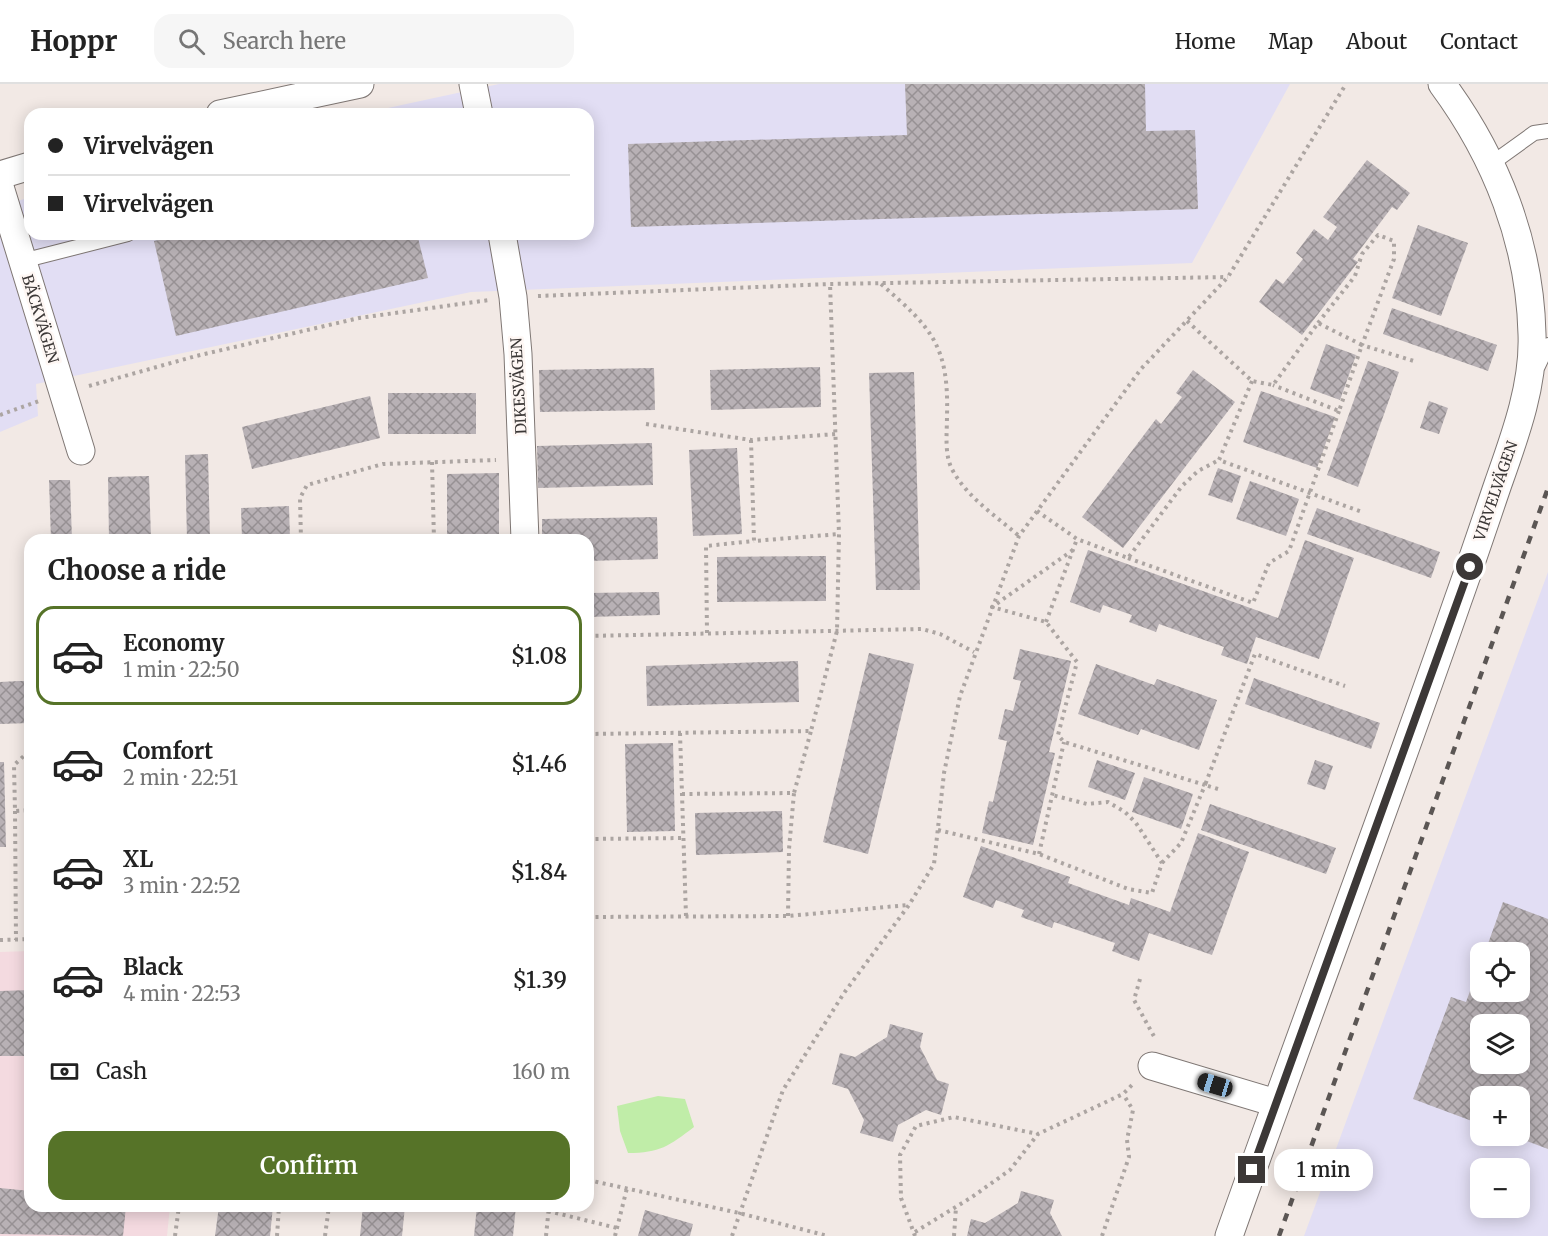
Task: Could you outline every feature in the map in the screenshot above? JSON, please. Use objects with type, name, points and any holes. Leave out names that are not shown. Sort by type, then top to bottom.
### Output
[{"type":"street","points":[[248,108],[360,84]]},
{"type":"street","points":[[473,84],[478,108]]},
{"type":"street","name":"VIRVELVÄGEN","points":[[1228,1236],[1450,623],[1513,440],[1527,390],[1533,337],[1520,244],[1500,181],[1469,121],[1442,84]]},
{"type":"street","points":[[0,175],[24,168]]},
{"type":"street","name":"BÄCKVÄGEN","points":[[0,187],[81,451]]},
{"type":"street","name":"DIKESVÄGEN","points":[[503,240],[513,297],[525,534]]},
{"type":"street","points":[[1152,1066],[1276,1103]]},
{"type":"lane","points":[[1491,164],[1534,133],[1548,131]]},
{"type":"lane","points":[[22,261],[104,240]]},
{"type":"lane","points":[[1527,390],[1548,345]]},
{"type":"path","points":[[732,1236],[783,1090],[844,993],[909,905],[934,864],[951,740],[960,696],[974,652],[1019,536],[1141,369],[1228,277],[1346,84]]},
{"type":"path","points":[[1037,511],[1077,539],[1253,603],[1269,563],[1289,551],[1394,259],[1394,241],[1378,236],[1362,254],[1355,276],[1273,385]]},
{"type":"path","points":[[0,415],[62,393],[195,356],[359,318],[513,297],[830,284],[1228,277]]},
{"type":"path","points":[[880,283],[911,310],[934,336],[945,362],[947,443],[952,469],[967,491],[1019,536]]},
{"type":"path","points":[[788,916],[789,849],[794,793],[837,631],[839,534],[837,434],[830,284]]},
{"type":"path","points":[[1186,320],[1252,381],[1273,385],[1339,411]]},
{"type":"path","points":[[1318,323],[1362,345],[1417,362]]},
{"type":"path","points":[[1128,558],[1182,486],[1198,471],[1219,460],[1252,381]]},
{"type":"path","points":[[646,424],[751,440],[837,434]]},
{"type":"path","points":[[751,440],[754,541]]},
{"type":"path","points":[[301,534],[300,498],[307,485],[383,464],[522,459]]},
{"type":"path","points":[[1219,460],[1362,512]]},
{"type":"path","points":[[432,462],[434,534]]},
{"type":"path","points":[[707,633],[706,546],[839,534]]},
{"type":"path","points":[[1046,622],[1077,539]]},
{"type":"path","points":[[992,607],[1073,550]]},
{"type":"path","points":[[992,607],[1046,622],[1077,662],[1058,735],[1064,742],[1218,789]]},
{"type":"path","points":[[594,636],[922,629],[940,634],[974,652]]},
{"type":"path","points":[[938,831],[1039,854],[1128,889],[1152,893],[1162,863],[1181,843],[1255,654],[1345,686]]},
{"type":"path","points":[[594,734],[811,731]]},
{"type":"path","points":[[680,733],[686,916]]},
{"type":"path","points":[[1039,854],[1064,742]]},
{"type":"path","points":[[16,940],[14,765],[24,756]]},
{"type":"path","points":[[682,794],[794,793]]},
{"type":"path","points":[[1052,795],[1087,804],[1108,802],[1125,812],[1136,823],[1162,863]]},
{"type":"path","points":[[15,811],[24,810]]},
{"type":"path","points":[[594,839],[683,838]]},
{"type":"path","points":[[594,917],[788,916],[909,905]]},
{"type":"path","points":[[0,940],[24,939]]},
{"type":"path","points":[[1038,1134],[954,1118],[916,1126],[900,1155],[901,1198],[915,1234],[1010,1170],[1038,1134],[1123,1094],[1152,1066],[1160,1047],[1134,1000],[1140,979]]},
{"type":"path","points":[[1102,1236],[1129,1157],[1126,1140],[1133,1110],[1123,1094]]},
{"type":"path","points":[[594,1181],[739,1213],[828,1236]]},
{"type":"path","points":[[615,1236],[627,1188]]},
{"type":"path","points":[[954,1236],[956,1207]]},
{"type":"path","points":[[175,1236],[177,1212]]},
{"type":"path","points":[[277,1236],[279,1212]]},
{"type":"path","points":[[325,1236],[328,1212]]},
{"type":"path","points":[[546,1236],[549,1212]]},
{"type":"path","points":[[563,1212],[617,1228]]},
{"type":"shaded area","points":[[499,84],[1290,84],[1192,263],[471,292],[36,384],[38,416],[0,432],[0,207],[24,199],[24,240],[594,240],[594,108],[388,108]]},
{"type":"shaded area","points":[[1548,572],[1548,1236],[1304,1236]]},
{"type":"shaded area","points":[[24,951],[24,1212],[169,1212],[167,1236],[0,1236],[0,952]]},
{"type":"green space","points":[[658,1096],[685,1099],[694,1127],[664,1147],[648,1152],[628,1153],[620,1131],[617,1106]]},
{"type":"building","points":[[905,84],[1145,84],[1146,131],[1195,130],[1198,209],[631,227],[628,144],[907,135]]},
{"type":"building","points":[[1367,160],[1410,193],[1397,210],[1392,207],[1353,259],[1358,262],[1302,335],[1259,302],[1276,279],[1283,284],[1303,259],[1296,253],[1314,229],[1328,240],[1337,227],[1323,217]]},
{"type":"building","points":[[1418,225],[1468,243],[1441,316],[1392,298]]},
{"type":"building","points":[[418,240],[428,278],[176,336],[154,241]]},
{"type":"building","points":[[1392,308],[1497,345],[1488,371],[1383,334]]},
{"type":"building","points":[[1326,344],[1356,355],[1340,400],[1310,389]]},
{"type":"building","points":[[1368,361],[1399,372],[1358,487],[1327,475]]},
{"type":"building","points":[[820,367],[821,407],[711,410],[710,370]]},
{"type":"building","points":[[654,368],[655,410],[540,412],[539,370]]},
{"type":"building","points":[[1193,370],[1235,402],[1123,548],[1082,517],[1156,419],[1161,424],[1182,397],[1176,393]]},
{"type":"building","points":[[914,372],[920,590],[876,590],[869,373]]},
{"type":"building","points":[[1261,391],[1335,417],[1317,468],[1243,442]]},
{"type":"building","points":[[388,393],[476,393],[476,434],[388,434]]},
{"type":"building","points":[[370,396],[380,438],[252,469],[242,427]]},
{"type":"building","points":[[1429,401],[1448,408],[1439,434],[1420,428]]},
{"type":"building","points":[[652,443],[653,485],[538,488],[537,446]]},
{"type":"building","points":[[737,448],[742,534],[693,536],[689,450]]},
{"type":"building","points":[[208,454],[210,534],[187,534],[185,455]]},
{"type":"building","points":[[1218,468],[1241,476],[1232,503],[1208,495]]},
{"type":"building","points":[[499,473],[499,534],[447,534],[447,474]]},
{"type":"building","points":[[149,476],[151,534],[109,534],[108,477]]},
{"type":"building","points":[[49,480],[70,480],[72,534],[51,534]]},
{"type":"building","points":[[1250,481],[1299,499],[1286,536],[1236,519]]},
{"type":"building","points":[[289,506],[290,534],[242,534],[241,508]]},
{"type":"building","points":[[1317,508],[1440,552],[1431,578],[1307,534]]},
{"type":"building","points":[[657,517],[658,559],[594,561],[594,534],[542,534],[542,519]]},
{"type":"building","points":[[1305,540],[1354,558],[1319,659],[1256,637],[1247,664],[1221,655],[1224,647],[1159,624],[1156,632],[1129,622],[1132,615],[1103,605],[1100,613],[1070,602],[1088,550],[1278,618]]},
{"type":"building","points":[[826,556],[826,601],[717,602],[717,557]]},
{"type":"building","points":[[659,592],[660,615],[594,617],[594,593]]},
{"type":"building","points":[[1020,649],[1071,661],[1049,752],[1055,753],[1033,845],[982,833],[989,801],[993,802],[1007,741],[998,739],[1005,709],[1013,711],[1021,681],[1013,679]]},
{"type":"building","points":[[869,653],[914,664],[868,854],[823,842]]},
{"type":"building","points":[[798,661],[799,702],[647,706],[646,666]]},
{"type":"building","points":[[1096,664],[1154,685],[1157,679],[1217,700],[1199,750],[1141,729],[1138,735],[1078,714]]},
{"type":"building","points":[[1254,678],[1380,723],[1371,749],[1245,704]]},
{"type":"building","points":[[24,681],[24,723],[0,724],[0,682]]},
{"type":"building","points":[[673,743],[675,831],[627,832],[625,744]]},
{"type":"building","points":[[1097,760],[1135,773],[1125,800],[1088,787]]},
{"type":"building","points":[[1315,760],[1333,766],[1325,790],[1307,784]]},
{"type":"building","points":[[0,762],[4,762],[6,847],[0,847]]},
{"type":"building","points":[[1144,777],[1193,794],[1181,829],[1132,812]]},
{"type":"building","points":[[1210,804],[1336,848],[1326,874],[1201,830]]},
{"type":"building","points":[[782,811],[783,852],[696,855],[695,813]]},
{"type":"building","points":[[1198,833],[1249,852],[1212,955],[1149,933],[1139,961],[1112,951],[1115,943],[1054,922],[1052,928],[1021,917],[1024,910],[996,900],[993,908],[963,897],[981,846],[1070,877],[1068,883],[1129,905],[1131,898],[1170,912]]},
{"type":"building","points":[[1503,902],[1548,919],[1548,1149],[1530,1142],[1530,1086],[1470,1086],[1470,1120],[1413,1099],[1451,997],[1466,1002],[1470,991],[1470,1002],[1530,1002],[1530,942],[1489,942]]},
{"type":"building","points":[[24,990],[24,1056],[0,1056],[0,991]]},
{"type":"building","points":[[890,1024],[923,1033],[920,1047],[937,1080],[949,1084],[941,1115],[926,1110],[898,1125],[893,1142],[860,1133],[864,1120],[848,1089],[832,1084],[840,1053],[855,1057],[887,1037]]},
{"type":"building","points":[[0,1188],[24,1190],[24,1212],[125,1212],[123,1236],[0,1234]]},
{"type":"building","points":[[1021,1191],[1054,1200],[1050,1213],[1062,1236],[967,1236],[971,1219],[985,1223],[1018,1203]]},
{"type":"building","points":[[645,1210],[693,1224],[690,1236],[638,1236]]},
{"type":"building","points":[[218,1212],[272,1212],[270,1236],[215,1236]]},
{"type":"building","points":[[362,1212],[404,1212],[402,1236],[360,1236]]},
{"type":"building","points":[[476,1212],[515,1212],[513,1236],[474,1236]]},
{"type":"railway","points":[[1279,1236],[1548,488]]},
{"type":"route","points":[[1252,1170],[1470,567]]}]
